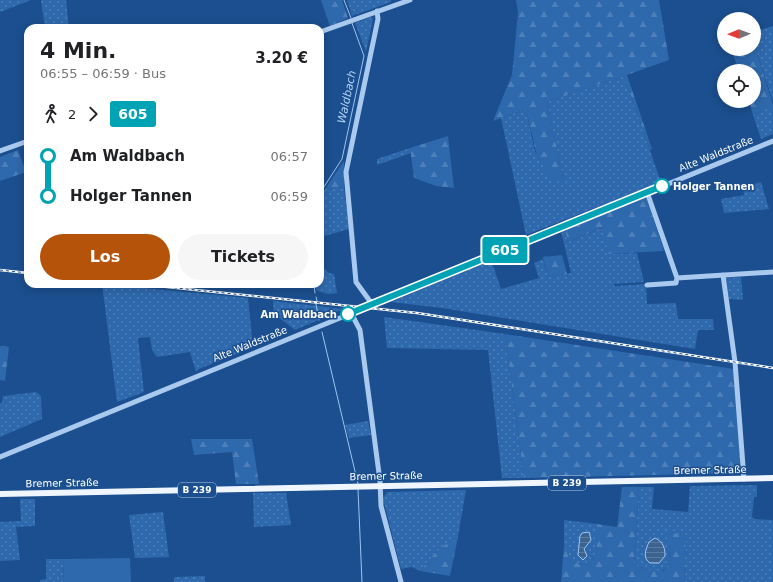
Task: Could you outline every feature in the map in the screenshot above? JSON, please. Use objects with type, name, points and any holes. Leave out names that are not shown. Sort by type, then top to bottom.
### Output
[{"type":"main road","name":"Bremer Straße","points":[[0,494],[773,478]]},
{"type":"street","points":[[324,31],[410,0]]},
{"type":"street","points":[[372,304],[356,282],[346,172],[378,19],[377,11]]},
{"type":"street","name":"Alte Waldstraße","points":[[0,457],[773,141]]},
{"type":"street","points":[[0,151],[24,142]]},
{"type":"street","points":[[647,192],[677,278],[676,283],[647,285]]},
{"type":"street","points":[[677,278],[773,272]]},
{"type":"street","points":[[723,275],[735,362],[744,479]]},
{"type":"street","points":[[351,313],[360,330],[380,486],[381,506],[401,582]]},
{"type":"green space","points":[[0,0],[31,0],[0,12]]},
{"type":"green space","points":[[41,0],[66,0],[69,24],[44,24]]},
{"type":"green space","points":[[321,0],[342,0],[348,18],[330,26]]},
{"type":"green space","points":[[347,0],[391,0],[391,2],[352,16]]},
{"type":"green space","points":[[516,0],[659,0],[669,60],[627,75],[652,149],[650,150],[624,76],[547,102],[564,182],[549,180],[536,152],[526,109],[493,121],[512,75],[518,13]]},
{"type":"green space","points":[[371,17],[373,19],[366,52],[355,23]]},
{"type":"green space","points":[[773,26],[773,102],[758,56],[761,56],[761,30]]},
{"type":"green space","points":[[734,56],[758,56],[760,64],[736,64]]},
{"type":"green space","points":[[761,66],[773,105],[753,115],[751,108],[761,108]]},
{"type":"green space","points":[[624,76],[661,182],[526,235],[501,118],[526,109],[535,152],[564,182],[547,102]]},
{"type":"green space","points":[[773,105],[773,134],[761,139],[753,115]]},
{"type":"green space","points":[[448,136],[454,188],[436,186],[414,178],[410,148]]},
{"type":"green space","points":[[410,148],[411,153],[377,165],[377,159]]},
{"type":"green space","points":[[18,150],[24,166],[24,173],[0,181],[0,157]]},
{"type":"green space","points":[[344,161],[344,187],[325,189]]},
{"type":"green space","points":[[761,182],[769,209],[724,213],[721,199],[744,195],[743,187]]},
{"type":"green space","points":[[344,187],[349,229],[324,236],[324,190],[325,189]]},
{"type":"green space","points":[[644,197],[647,199],[664,251],[608,254],[603,227],[568,242],[565,230]]},
{"type":"green space","points":[[604,227],[608,254],[637,253],[644,282],[614,284],[614,286],[646,284],[647,304],[676,303],[678,319],[713,319],[714,330],[698,330],[695,349],[442,308],[391,302],[491,260],[501,289],[539,278],[534,263],[543,259],[548,277],[571,273],[561,231],[565,230],[568,242]]},
{"type":"green space","points":[[562,255],[567,274],[548,277],[543,257]]},
{"type":"green space","points":[[324,269],[329,273],[334,274],[337,293],[329,294],[317,291],[316,288],[324,288]]},
{"type":"green space","points":[[741,277],[743,300],[729,299],[726,278]]},
{"type":"green space","points":[[103,288],[144,288],[248,298],[253,347],[199,369],[196,372],[190,352],[157,357],[152,350],[150,337],[138,338],[144,392],[117,402]]},
{"type":"green space","points":[[273,301],[344,309],[295,330],[274,314]]},
{"type":"green space","points":[[384,317],[505,334],[524,478],[502,478],[488,350],[387,348]]},
{"type":"green space","points":[[505,334],[734,369],[741,473],[524,478]]},
{"type":"green space","points":[[0,346],[9,347],[5,381],[0,380]]},
{"type":"green space","points":[[36,392],[41,396],[42,419],[0,437],[0,403],[2,403],[3,396]]},
{"type":"green space","points":[[368,421],[371,435],[349,438],[345,425]]},
{"type":"green space","points":[[191,439],[252,439],[259,484],[236,484],[232,452],[194,455]]},
{"type":"green space","points":[[757,485],[757,497],[754,497],[752,517],[755,519],[773,520],[773,582],[684,582],[686,535],[670,543],[669,564],[662,571],[652,571],[634,565],[639,487],[654,487],[652,509],[688,512],[690,486]]},
{"type":"green space","points":[[622,487],[639,487],[634,565],[652,571],[663,571],[669,564],[670,543],[665,533],[686,534],[684,582],[561,582],[564,545],[571,562],[587,565],[597,553],[597,524],[617,527]]},
{"type":"green space","points":[[466,490],[457,542],[450,542],[436,552],[420,571],[412,567],[401,569],[383,499],[387,492]]},
{"type":"green space","points":[[253,493],[286,493],[291,525],[254,527]]},
{"type":"green space","points":[[20,499],[35,499],[35,526],[16,527],[20,560],[0,561],[0,522],[21,521]]},
{"type":"green space","points":[[163,512],[169,557],[135,558],[129,515]]},
{"type":"green space","points":[[564,520],[597,524],[597,553],[587,565],[571,562],[564,545]]},
{"type":"green space","points":[[450,541],[457,542],[450,576],[420,571],[436,552]]},
{"type":"green space","points":[[130,558],[131,582],[64,582],[63,559]]},
{"type":"green space","points":[[46,559],[63,559],[64,582],[40,582],[40,580],[46,579]]},
{"type":"green space","points":[[205,576],[205,582],[174,582],[174,577]]},
{"type":"shaded area","points":[[589,532],[591,540],[584,549],[587,556],[583,560],[578,555],[580,536],[582,533]]},
{"type":"shaded area","points":[[655,538],[663,545],[665,556],[659,563],[650,563],[645,556],[646,550],[649,542]]},
{"type":"waterway","name":"Waldbach","points":[[344,0],[351,18]]},
{"type":"waterway","name":"Waldbach","points":[[324,187],[342,159],[364,56],[352,23]]},
{"type":"waterway","name":"Waldbach","points":[[314,288],[315,293]]},
{"type":"waterway","name":"Waldbach","points":[[316,297],[317,301]]},
{"type":"waterway","name":"Waldbach","points":[[316,304],[318,315]]},
{"type":"waterway","points":[[322,332],[358,484]]},
{"type":"waterway","points":[[358,489],[362,582]]},
{"type":"railway","points":[[0,270],[24,273]]},
{"type":"railway","points":[[176,288],[417,313],[773,368]]},
{"type":"bus line","name":"605","points":[[348,314],[662,186]]},
{"type":"place","name":"Holger Tannen","points":[[662,186]]},
{"type":"place","name":"Am Waldbach","points":[[348,314]]}]
